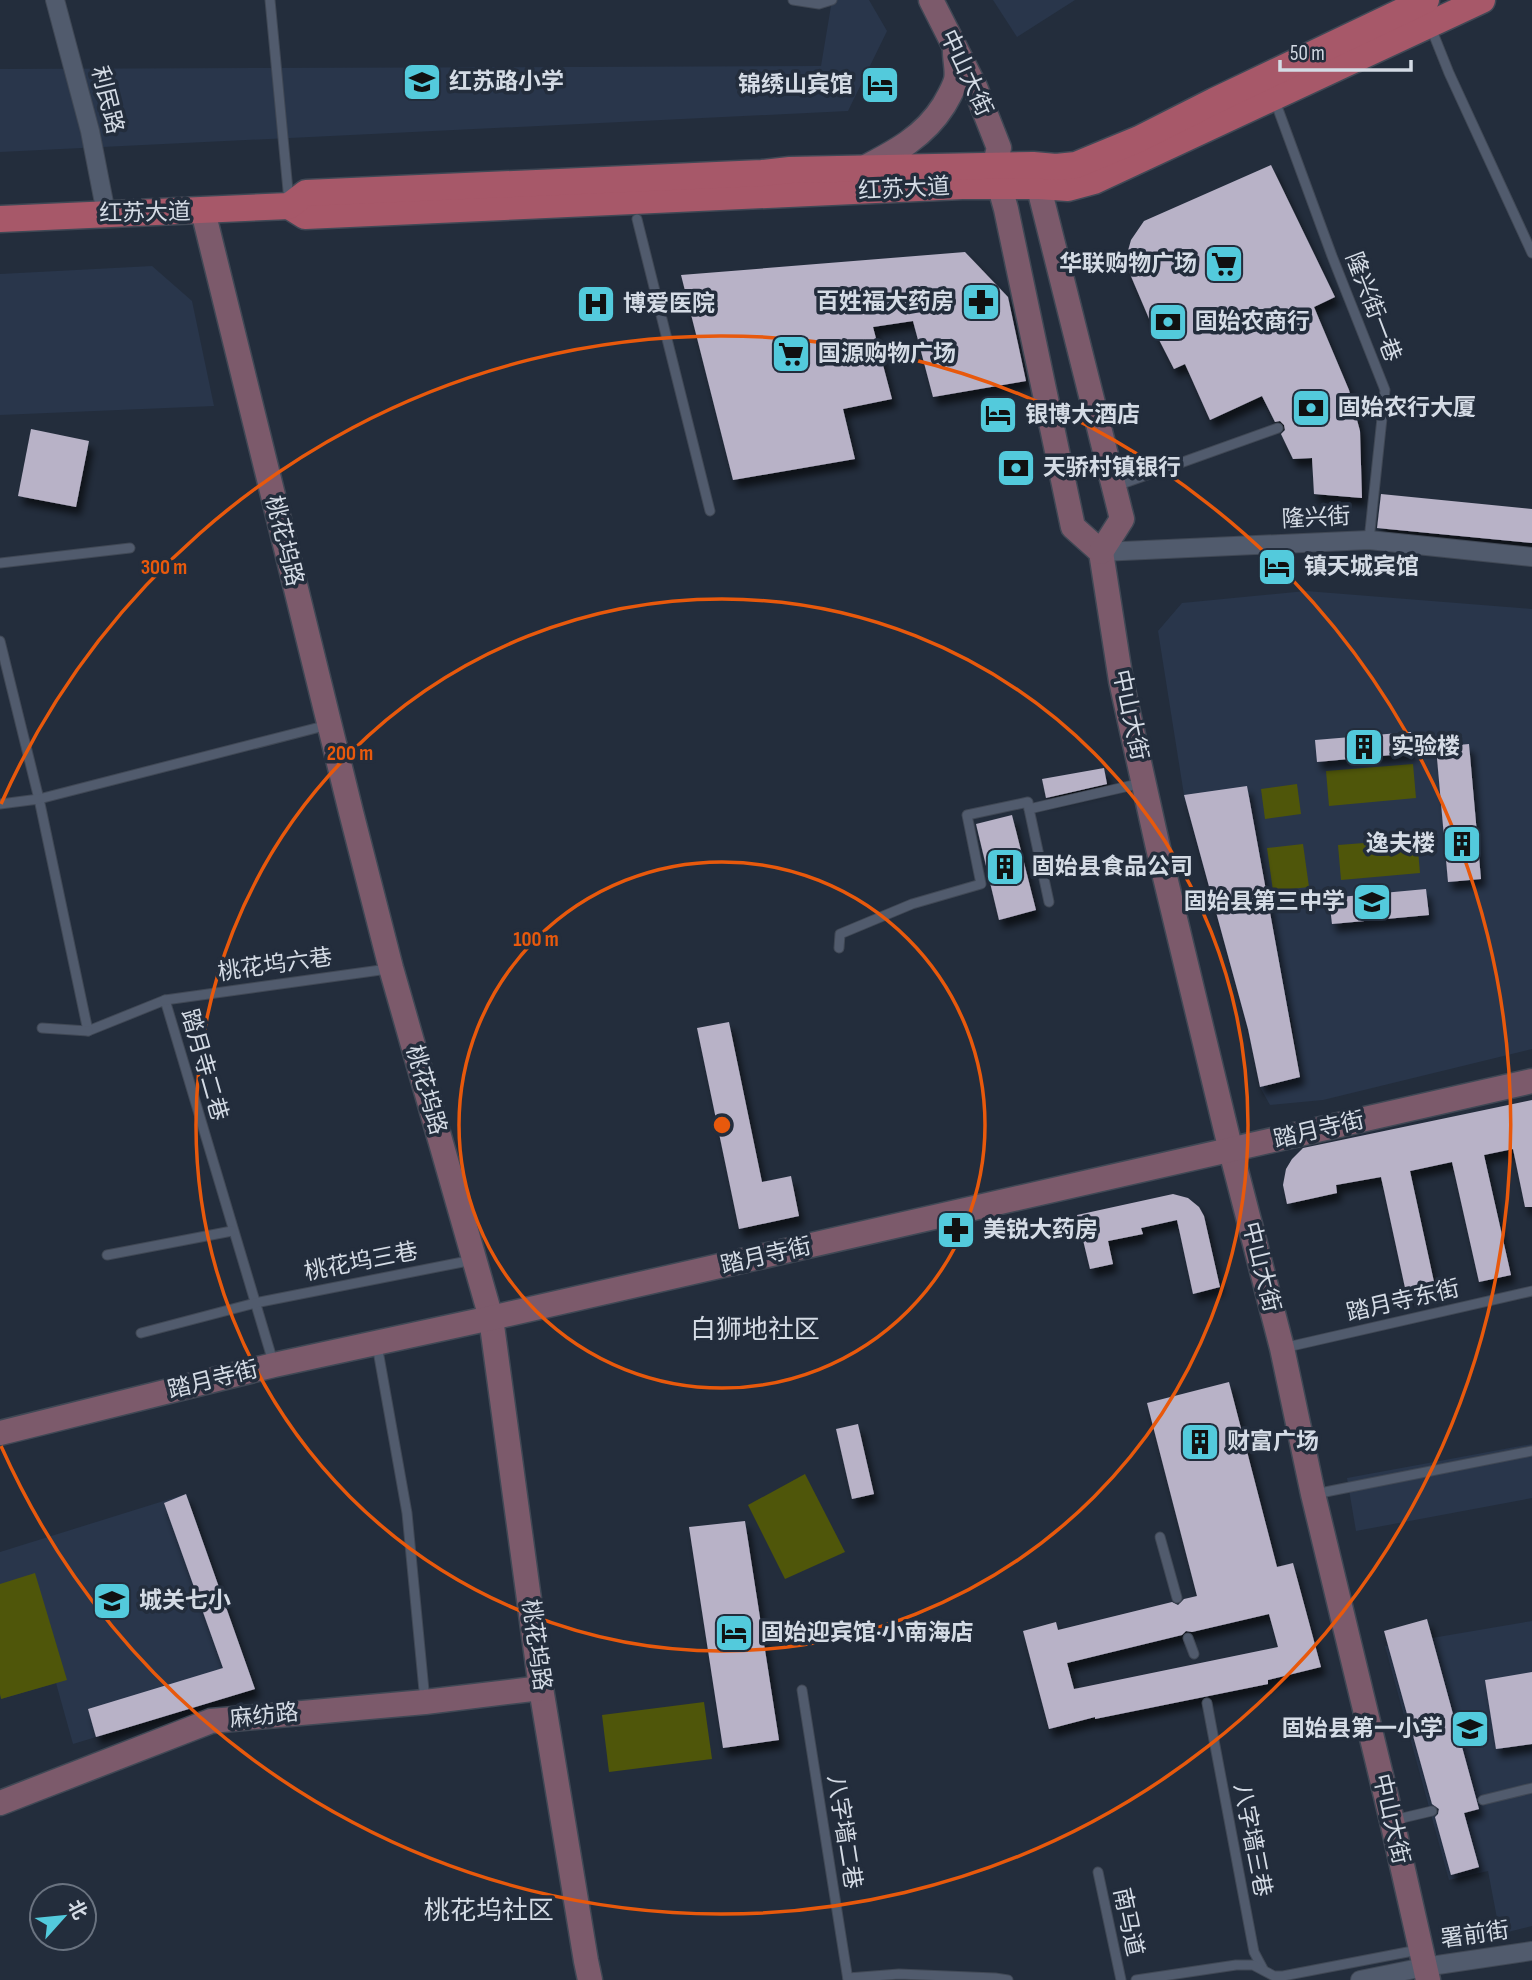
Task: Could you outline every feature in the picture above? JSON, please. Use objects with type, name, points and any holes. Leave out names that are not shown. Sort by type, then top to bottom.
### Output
[{"type":"main road","name":"红苏大道","points":[[1036,175],[1056,167],[1076,165],[1139,139],[1214,101],[1428,12],[1482,0]]},
{"type":"main road","name":"红苏大道","points":[[0,219],[289,206],[306,193],[790,170],[997,166],[1036,175],[1068,188],[1094,181],[1273,97],[1428,12]]},
{"type":"main road","name":"红苏大道","points":[[289,206],[305,216],[962,186],[997,166]]},
{"type":"street","name":"利民路","points":[[55,0],[90,131],[106,213]]},
{"type":"street","name":"中山大街","points":[[931,0],[975,87],[997,166],[1073,527],[1101,552],[1121,681],[1162,866],[1282,1348],[1313,1494],[1424,1966]]},
{"type":"street","points":[[862,169],[897,152],[922,134],[936,118],[948,100],[956,80],[955,48]]},
{"type":"street","points":[[1036,175],[1122,519],[1101,552]]},
{"type":"street","name":"桃花坞路","points":[[203,211],[391,968],[491,1318],[541,1688],[590,1980]]},
{"type":"street","name":"隆兴街","points":[[1101,552],[1369,540],[1532,557]]},
{"type":"street","name":"踏月寺街","points":[[0,1433],[274,1365],[1532,1081]]},
{"type":"street","name":"麻纺路","points":[[0,1803],[211,1721],[425,1702],[541,1688]]},
{"type":"street","name":"署前街","points":[[1360,1980],[1424,1966],[1532,1951]]},
{"type":"lane","points":[[270,0],[289,206]]},
{"type":"lane","points":[[793,0],[819,4],[832,0]]},
{"type":"lane","points":[[1428,12],[1449,73],[1532,253]]},
{"type":"lane","name":"隆兴街一巷","points":[[1273,97],[1385,390],[1369,540]]},
{"type":"lane","points":[[637,219],[710,511]]},
{"type":"lane","points":[[1114,487],[1278,428]]},
{"type":"lane","points":[[0,563],[131,548]]},
{"type":"lane","points":[[0,641],[39,799],[88,1031],[42,1028]]},
{"type":"lane","points":[[0,804],[39,799],[330,724]]},
{"type":"lane","points":[[1029,809],[1144,783]]},
{"type":"lane","points":[[839,948],[840,934],[912,904],[981,884],[967,815],[1028,802],[1049,902]]},
{"type":"lane","name":"桃花坞六巷","points":[[164,1000],[391,968]]},
{"type":"lane","name":"踏月寺二巷","points":[[88,1031],[164,1000],[274,1365]]},
{"type":"lane","points":[[107,1255],[232,1231]]},
{"type":"lane","name":"桃花坞三巷","points":[[141,1333],[255,1303],[475,1259]]},
{"type":"lane","name":"踏月寺东街","points":[[1282,1348],[1532,1291]]},
{"type":"lane","points":[[376,1343],[407,1513],[425,1702]]},
{"type":"lane","points":[[1313,1494],[1532,1451]]},
{"type":"lane","points":[[1160,1537],[1177,1598]]},
{"type":"lane","points":[[1188,1638],[1194,1654]]},
{"type":"lane","name":"八字墙二巷","points":[[802,1690],[848,1979]]},
{"type":"lane","name":"八字墙三巷","points":[[1207,1703],[1254,1952],[1269,1980]]},
{"type":"lane","points":[[1483,1800],[1532,1788]]},
{"type":"lane","points":[[1392,1821],[1432,1811]]},
{"type":"lane","name":"南马道","points":[[1098,1872],[1121,1980]]},
{"type":"lane","points":[[1136,1980],[1236,1965],[1254,1965],[1274,1976],[1424,1966]]},
{"type":"lane","points":[[848,1979],[899,1975],[1008,1980]]},
{"type":"shaded area","points":[[825,0],[869,0],[887,31],[848,111],[0,152],[0,69],[821,66],[831,6]]},
{"type":"shaded area","points":[[993,0],[1075,0],[1017,37]]},
{"type":"shaded area","points":[[152,266],[192,301],[214,406],[0,415],[0,274]]},
{"type":"shaded area","points":[[1306,591],[1532,609],[1532,1049],[1323,1100],[1270,1105],[1260,1087],[1300,1076],[1291,1018],[1248,1029],[1184,795],[1158,631],[1182,603]]},
{"type":"shaded area","points":[[1532,1444],[1532,1498],[1356,1531],[1347,1478]]},
{"type":"shaded area","name":"城关七小","points":[[186,1494],[255,1689],[73,1744],[56,1683],[1,1699],[0,1552]]},
{"type":"shaded area","name":"固始县第一小学","points":[[1532,1621],[1532,1926],[1500,1934],[1488,1871],[1449,1880],[1385,1646]]},
{"type":"green space","points":[[1413,764],[1416,798],[1329,806],[1326,771]]},
{"type":"green space","points":[[1297,784],[1301,814],[1265,819],[1261,789]]},
{"type":"green space","points":[[1417,839],[1420,873],[1341,880],[1338,845]]},
{"type":"green space","points":[[1303,844],[1309,887],[1273,891],[1267,848]]},
{"type":"green space","points":[[805,1474],[845,1552],[785,1579],[748,1505]]},
{"type":"green space","points":[[35,1573],[67,1680],[1,1699],[0,1584]]},
{"type":"green space","points":[[704,1702],[712,1759],[609,1772],[602,1715]]},
{"type":"building","name":"华联购物广场","points":[[1271,165],[1335,297],[1314,307],[1349,390],[1360,431],[1362,498],[1314,494],[1312,458],[1293,459],[1281,434],[1285,430],[1284,425],[1280,421],[1275,422],[1262,396],[1210,420],[1185,364],[1174,369],[1130,274],[1127,254],[1131,240],[1144,221]]},
{"type":"building","name":"国源购物广场","points":[[965,252],[1008,297],[1026,381],[933,397],[913,321],[873,327],[892,399],[843,409],[855,459],[733,480],[681,275]]},
{"type":"building","points":[[31,429],[89,441],[76,507],[18,496]]},
{"type":"building","points":[[1381,494],[1532,509],[1532,543],[1377,528]]},
{"type":"building","name":"实验楼","points":[[1411,732],[1413,753],[1317,762],[1315,740]]},
{"type":"building","name":"逸夫楼","points":[[1469,744],[1481,879],[1448,882],[1436,747]]},
{"type":"building","points":[[1104,768],[1107,784],[1046,798],[1042,779]]},
{"type":"building","points":[[1247,786],[1300,1077],[1260,1087],[1248,1029],[1184,795]]},
{"type":"building","name":"固始县食品公司","points":[[1012,815],[1036,910],[999,920],[976,824]]},
{"type":"building","points":[[1426,889],[1429,915],[1332,924],[1329,898]]},
{"type":"building","points":[[729,1022],[762,1182],[791,1176],[799,1216],[739,1229],[697,1028]]},
{"type":"building","points":[[1532,1100],[1532,1207],[1525,1207],[1513,1149],[1484,1155],[1511,1275],[1479,1282],[1452,1162],[1410,1171],[1436,1291],[1407,1297],[1381,1177],[1336,1185],[1337,1193],[1287,1204],[1283,1185],[1286,1169],[1303,1148]]},
{"type":"building","points":[[1173,1194],[1188,1198],[1199,1207],[1204,1216],[1220,1287],[1193,1294],[1177,1220],[1141,1228],[1143,1234],[1108,1241],[1113,1264],[1090,1269],[1077,1215]]},
{"type":"building","points":[[1229,1382],[1277,1567],[1293,1563],[1321,1667],[1268,1680],[1268,1684],[1095,1717],[1049,1729],[1023,1631],[1056,1622],[1058,1630],[1172,1602],[1178,1605],[1184,1599],[1197,1596],[1147,1403]],"holes":[[[1269,1614],[1278,1647],[1074,1689],[1067,1663],[1182,1635],[1186,1631],[1192,1632]]]},
{"type":"building","points":[[858,1424],[874,1494],[852,1499],[836,1429]]},
{"type":"building","points":[[186,1494],[255,1689],[96,1737],[88,1709],[223,1668],[164,1503]]},
{"type":"building","name":"固始迎宾馆·小南海店","points":[[745,1521],[779,1740],[723,1748],[689,1527]]},
{"type":"building","points":[[1427,1619],[1479,1809],[1464,1813],[1479,1867],[1451,1875],[1435,1817],[1439,1809],[1432,1804],[1384,1631]]},
{"type":"building","points":[[1532,1672],[1532,1744],[1496,1749],[1485,1680]]},
{"type":"place","name":"红苏路小学","points":[[422,82]]},
{"type":"place","name":"锦绣山宾馆","points":[[880,85]]},
{"type":"place","name":"华联购物广场","points":[[1224,264]]},
{"type":"place","name":"百姓福大药房","points":[[981,302]]},
{"type":"place","name":"博爱医院","points":[[596,304]]},
{"type":"place","name":"固始农商行","points":[[1168,322]]},
{"type":"place","name":"国源购物广场","points":[[791,354]]},
{"type":"place","name":"固始农行大厦","points":[[1311,408]]},
{"type":"place","name":"银博大酒店","points":[[998,415]]},
{"type":"place","name":"天骄村镇银行","points":[[1016,468]]},
{"type":"place","name":"镇天城宾馆","points":[[1277,567]]},
{"type":"place","name":"实验楼","points":[[1364,747]]},
{"type":"place","name":"逸夫楼","points":[[1462,844]]},
{"type":"place","name":"固始县食品公司","points":[[1005,867]]},
{"type":"place","name":"固始县第三中学","points":[[1372,902]]},
{"type":"place","name":"美锐大药房","points":[[956,1230]]},
{"type":"place","name":"财富广场","points":[[1200,1442]]},
{"type":"place","name":"城关七小","points":[[112,1601]]},
{"type":"place","name":"固始迎宾馆·小南海店","points":[[734,1633]]},
{"type":"place","name":"固始县第一小学","points":[[1470,1729]]},
{"type":"district","name":"白狮地社区","points":[[755,1330]]},
{"type":"district","name":"桃花坞社区","points":[[489,1911]]}]
